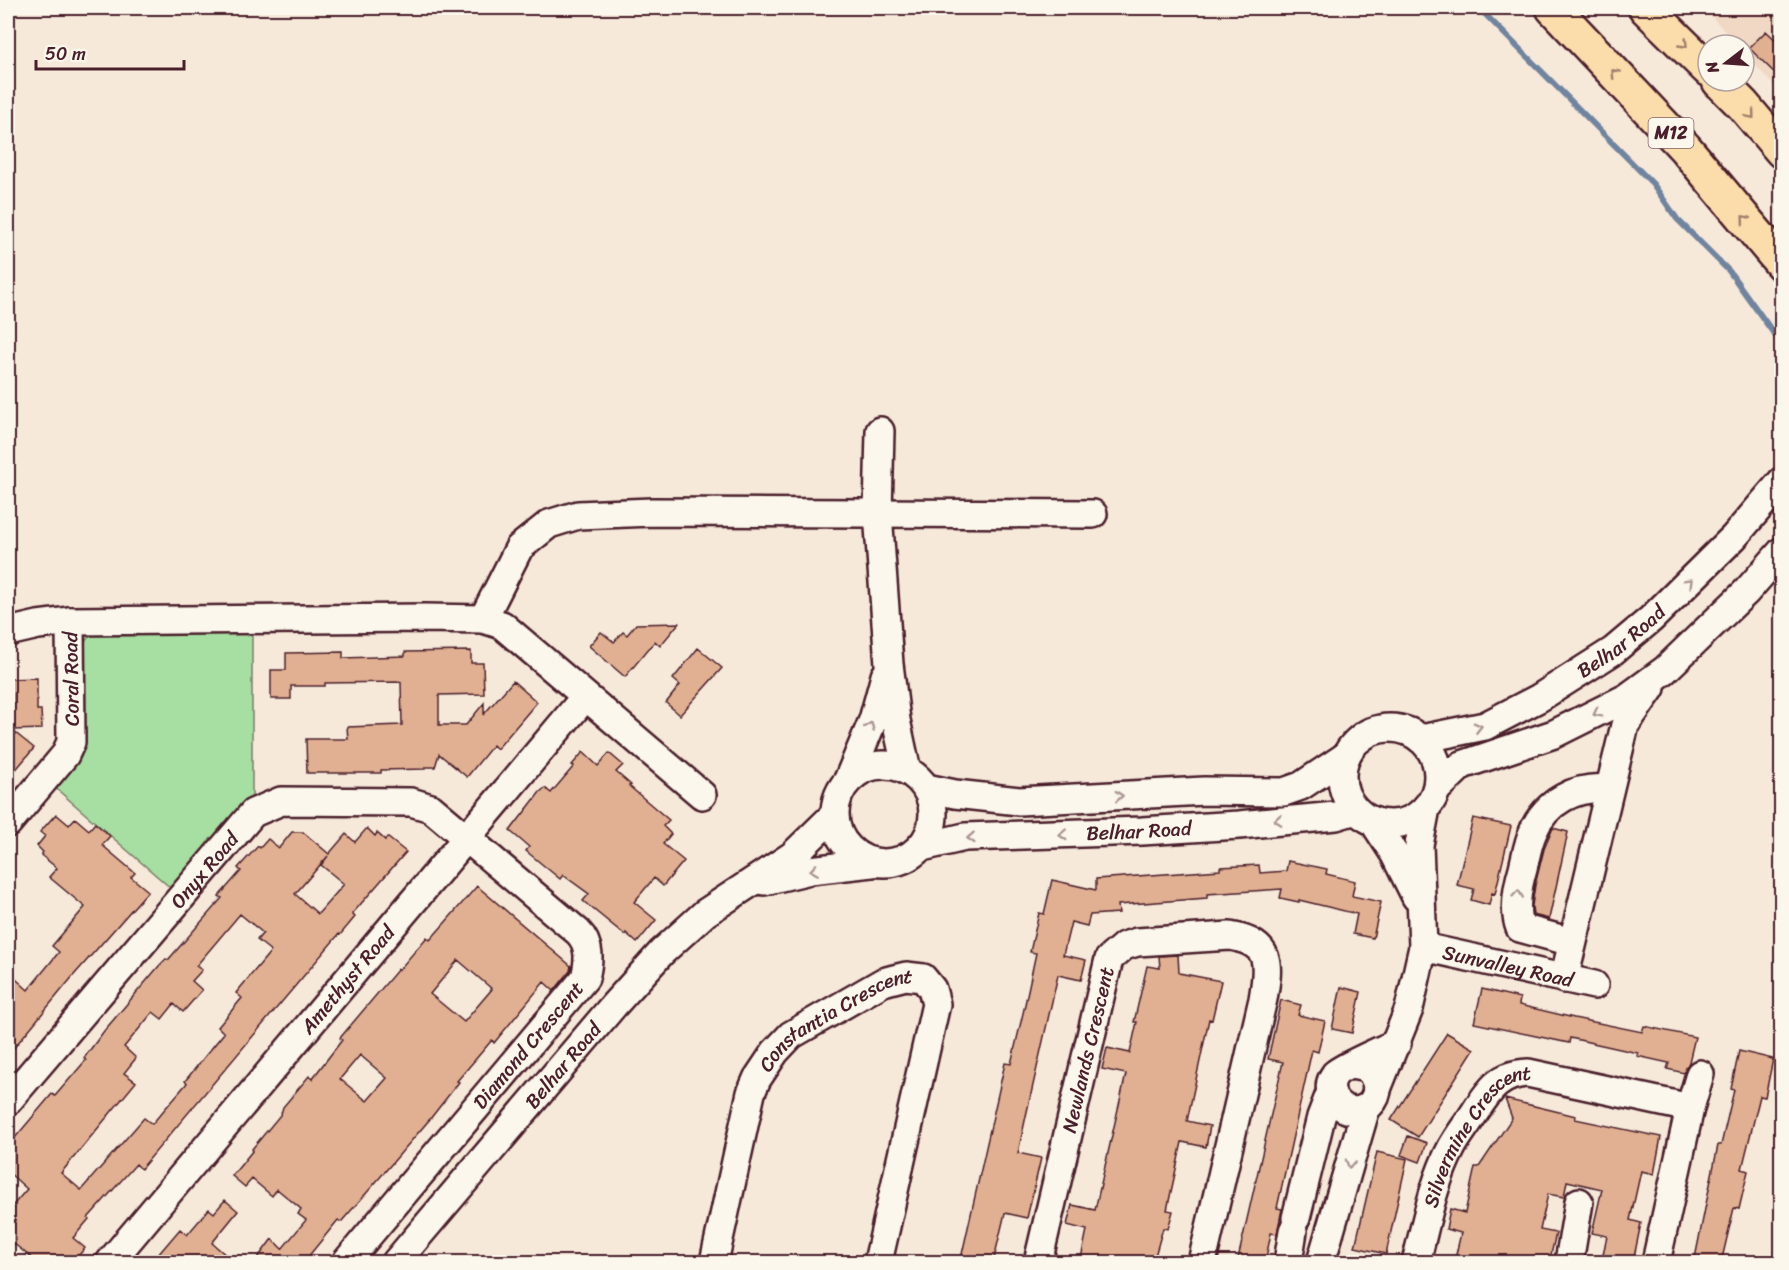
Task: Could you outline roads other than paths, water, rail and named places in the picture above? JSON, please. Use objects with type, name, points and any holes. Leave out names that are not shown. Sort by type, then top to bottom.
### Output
[{"type":"main road","name":"M12","points":[[1553,8],[1685,148],[1782,264]]},
{"type":"main road","points":[[1646,8],[1696,57]]},
{"type":"main road","points":[[1731,93],[1782,151]]},
{"type":"street","points":[[880,431],[878,513],[889,664],[896,720],[916,779],[933,807],[932,829],[921,847],[903,861],[881,864],[872,863],[849,850],[836,828],[834,815],[838,796],[848,780],[873,720],[889,664]]},
{"type":"street","name":"Belhar Road","points":[[1421,739],[1485,726],[1539,698],[1613,651],[1651,619],[1734,537],[1782,481]]},
{"type":"street","points":[[483,619],[519,548],[549,524],[578,515],[652,512],[1093,514]]},
{"type":"street","points":[[1364,815],[1392,825],[1411,820],[1462,765],[1554,734],[1629,697],[1665,670],[1746,592],[1782,551]]},
{"type":"street","points":[[8,633],[38,625],[70,621],[483,619],[502,625],[702,795]]},
{"type":"street","name":"Coral Road","points":[[8,823],[65,755],[71,742],[70,621]]},
{"type":"street","points":[[1564,979],[1625,724],[1665,670]]},
{"type":"street","name":"Amethyst Road","points":[[110,1263],[585,697]]},
{"type":"street","points":[[1321,1263],[1371,1099],[1397,1043],[1409,1009],[1423,947],[1422,909],[1419,844],[1438,767],[1431,752],[1421,739],[1404,730],[1386,728],[1368,733],[1353,745],[1346,756],[1342,778],[1346,795],[1395,855],[1422,909]]},
{"type":"street","name":"Belhar Road","points":[[916,779],[955,794],[1018,801],[1204,791],[1284,792],[1301,786],[1346,756]]},
{"type":"street","points":[[848,780],[861,770],[876,765],[892,765],[916,779]]},
{"type":"street","points":[[1572,942],[1520,928],[1516,911],[1520,878],[1532,833],[1541,816],[1563,797],[1573,792],[1596,788],[1608,789]]},
{"type":"street","name":"Onyx Road","points":[[8,1101],[244,821],[260,809],[281,801],[411,802],[430,808],[466,837]]},
{"type":"street","name":"Belhar Road","points":[[396,1263],[591,1032],[662,952],[705,913],[793,855],[834,815]]},
{"type":"street","name":"Belhar Road","points":[[921,847],[966,837],[1120,832],[1364,815]]},
{"type":"street","name":"Diamond Crescent","points":[[346,1263],[585,978],[588,967],[588,950],[582,936],[466,837]]},
{"type":"street","name":"Belhar Road","points":[[745,886],[810,870],[872,863]]},
{"type":"street","points":[[1543,935],[1556,926],[1582,898]]},
{"type":"street","name":"Newlands Crescent","points":[[1038,1263],[1109,959],[1124,946],[1137,942],[1230,936],[1255,944],[1263,954],[1268,969],[1202,1263]]},
{"type":"street","name":"Sunvalley Road","points":[[1423,947],[1594,985]]},
{"type":"street","name":"Constantia Crescent","points":[[714,1263],[751,1093],[765,1065],[791,1035],[883,982],[916,976],[928,983],[935,994],[936,1004],[878,1263]]},
{"type":"street","points":[[1351,1065],[1367,1068],[1373,1074],[1371,1099],[1357,1111],[1348,1111],[1334,1100],[1331,1082],[1335,1073],[1342,1067],[1397,1043]]},
{"type":"street","name":"Silvermine Crescent","points":[[1416,1263],[1430,1208],[1452,1147],[1488,1092],[1505,1077],[1516,1073],[1528,1073],[1690,1108]]},
{"type":"street","points":[[1656,1263],[1690,1108],[1700,1074]]},
{"type":"street","points":[[1288,1263],[1294,1224],[1321,1117],[1331,1091]]},
{"type":"street","points":[[1569,1263],[1579,1202]]},
{"type":"waterway","points":[[1479,8],[1653,184],[1677,219],[1729,271],[1782,345]]}]
